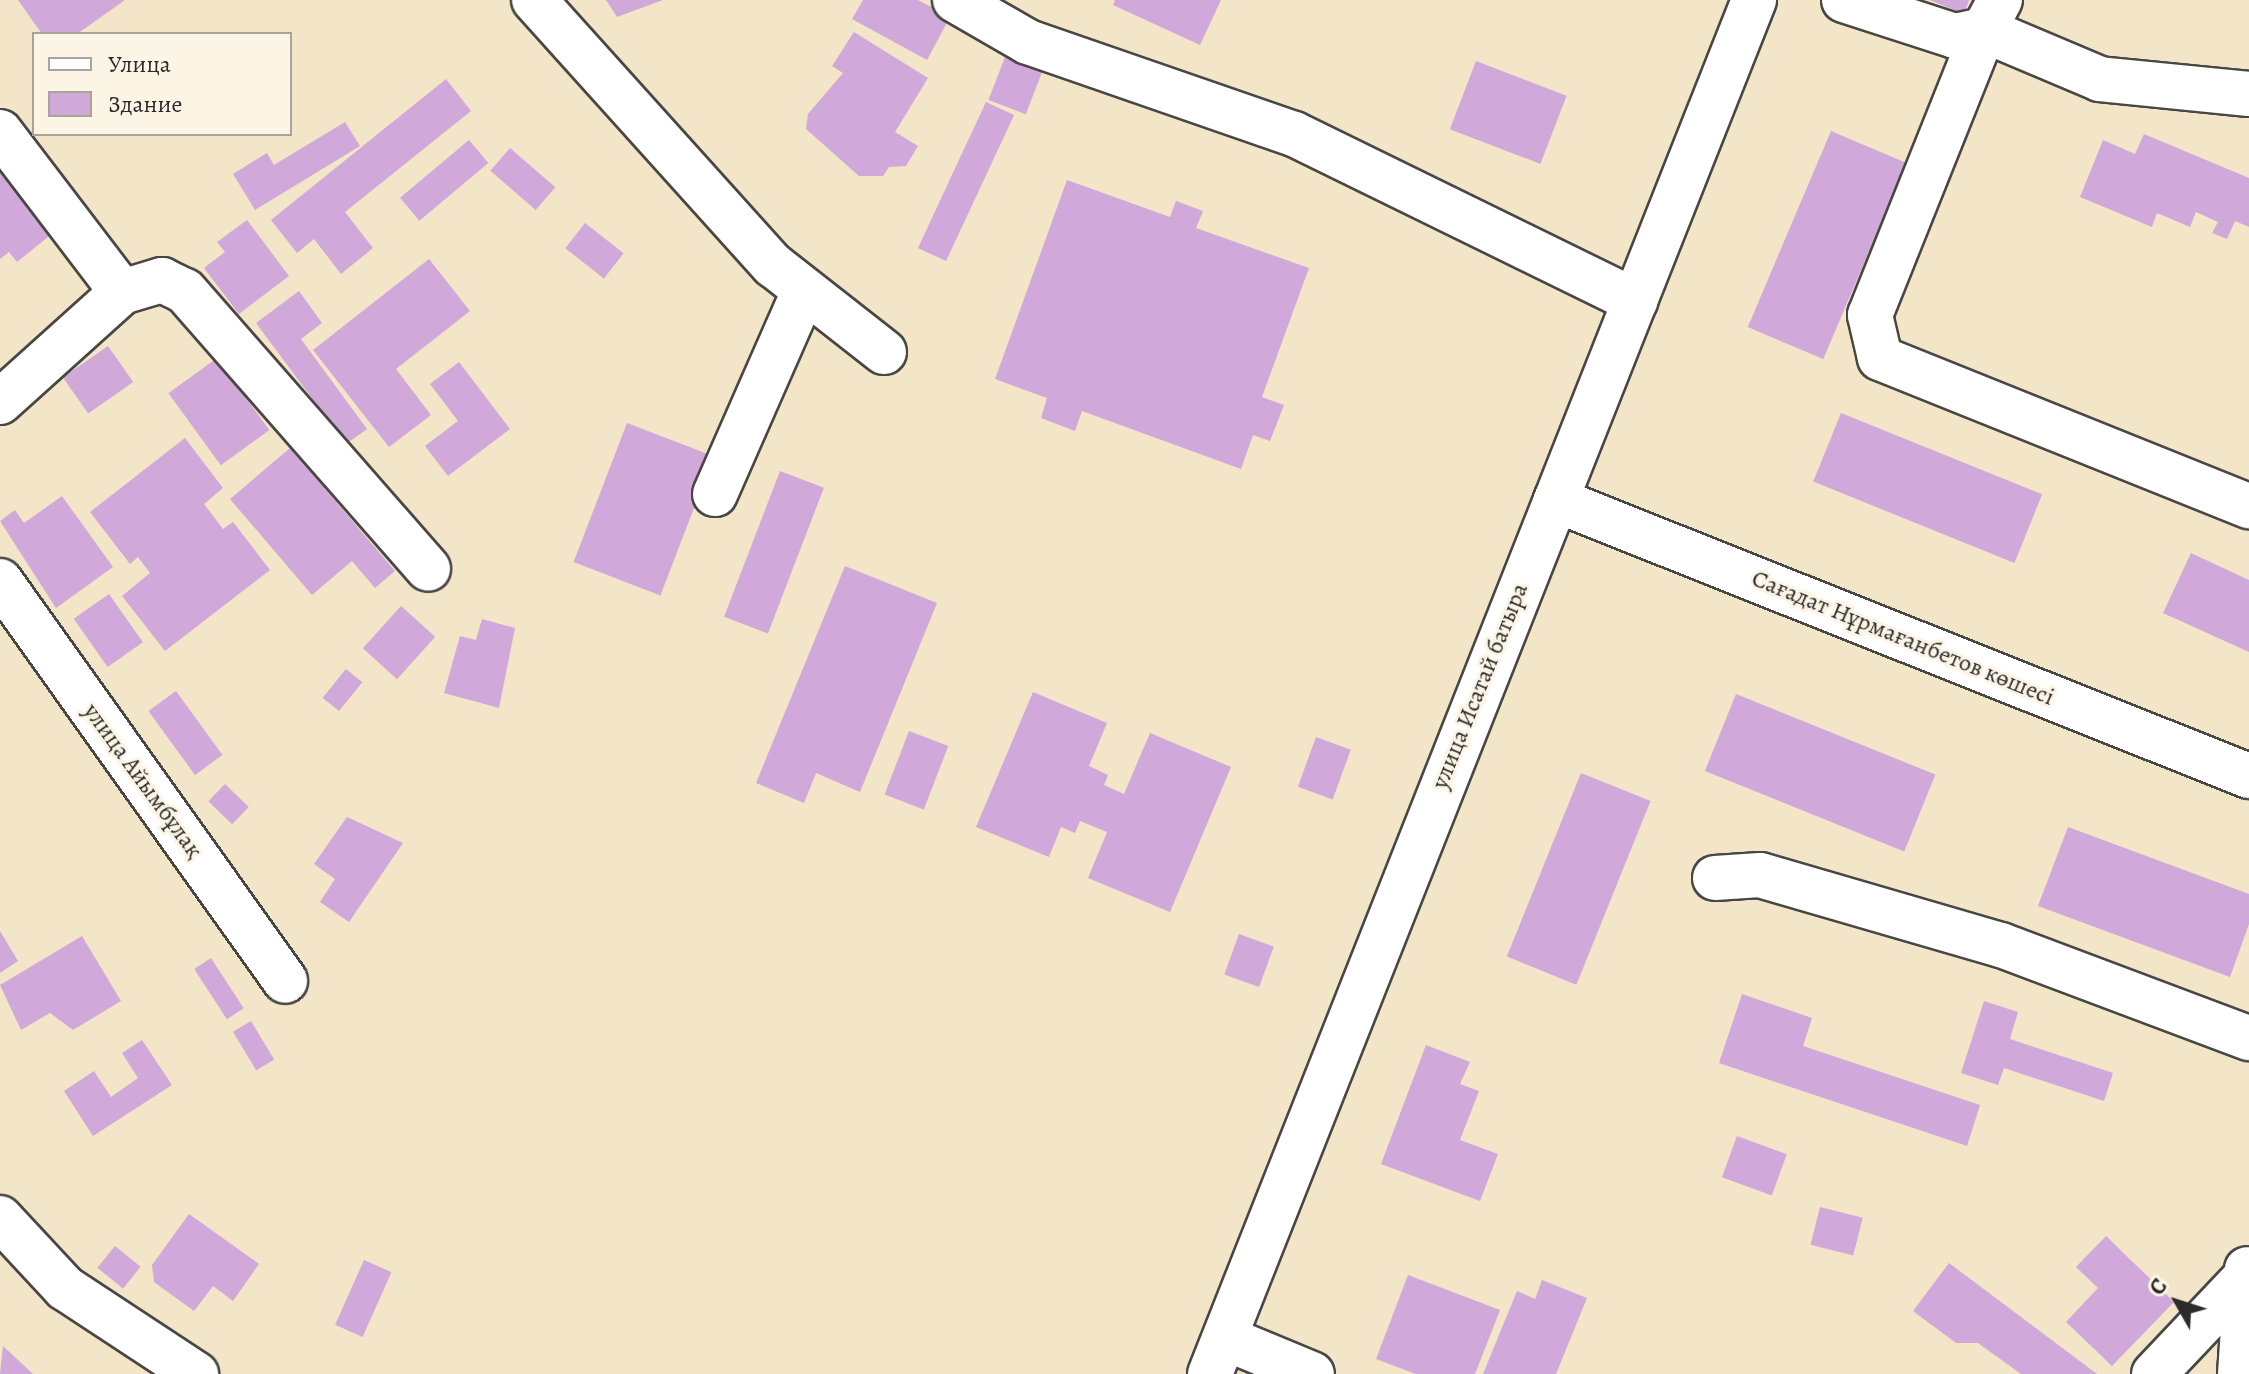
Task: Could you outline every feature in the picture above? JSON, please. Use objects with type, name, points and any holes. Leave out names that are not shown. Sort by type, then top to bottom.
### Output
[{"type":"street","points":[[534,0],[803,294],[884,352]]},
{"type":"street","points":[[955,0],[1028,42],[1294,134],[1635,301]]},
{"type":"street","name":"улица Исатай батыра","points":[[1217,1356],[1754,0]]},
{"type":"street","points":[[1844,0],[1955,36],[1992,15]]},
{"type":"street","points":[[1992,15],[2100,79],[2249,94]]},
{"type":"street","points":[[1992,15],[1870,315],[1880,358],[2249,506]]},
{"type":"street","points":[[0,132],[122,292]]},
{"type":"street","points":[[0,402],[122,292],[162,280],[185,291],[428,569]]},
{"type":"street","points":[[715,494],[803,294]]},
{"type":"street","name":"Сағадат Нұрмағанбетов көшесі","points":[[1556,500],[2249,776]]},
{"type":"street","name":"улица Айымбұлақ","points":[[0,581],[285,981]]},
{"type":"street","points":[[1715,878],[1760,875],[2001,945],[2249,1038]]},
{"type":"street","points":[[0,1218],[65,1288],[196,1374]]},
{"type":"street","points":[[2154,1374],[2246,1271]]},
{"type":"street","points":[[2240,1374],[2246,1271]]},
{"type":"street","points":[[1217,1356],[1312,1374]]},
{"type":"building","points":[[18,0],[125,0],[80,32],[41,32]]},
{"type":"building","points":[[606,0],[663,0],[617,17]]},
{"type":"building","points":[[863,0],[918,0],[950,17],[927,60],[852,19]]},
{"type":"building","points":[[1115,0],[1221,0],[1200,45],[1113,5]]},
{"type":"building","points":[[1930,0],[1969,0],[1964,14]]},
{"type":"building","points":[[854,32],[928,78],[895,132],[918,146],[906,166],[889,167],[883,176],[859,176],[806,129],[808,114],[843,73],[832,66]]},
{"type":"building","points":[[1005,57],[1042,71],[1026,114],[989,100]]},
{"type":"building","points":[[1476,61],[1567,96],[1540,164],[1450,129]]},
{"type":"building","points":[[446,79],[471,111],[345,212],[373,248],[341,274],[314,239],[297,253],[271,220]]},
{"type":"building","points":[[986,102],[1014,115],[946,261],[918,248]]},
{"type":"building","points":[[345,122],[360,146],[255,210],[233,174],[267,153],[274,165]]},
{"type":"building","points":[[1831,131],[1906,163],[1823,359],[1748,327]]},
{"type":"building","points":[[2144,134],[2249,178],[2249,227],[2235,221],[2227,239],[2212,233],[2218,222],[2196,212],[2190,227],[2157,213],[2152,227],[2080,197],[2103,140],[2135,154]]},
{"type":"building","points":[[469,140],[488,163],[419,221],[400,198]]},
{"type":"building","points":[[510,148],[555,187],[536,210],[490,171]]},
{"type":"building","points":[[0,165],[53,233],[17,262],[9,252],[0,259]]},
{"type":"building","points":[[1067,180],[1170,217],[1176,201],[1203,211],[1196,228],[1309,268],[1262,397],[1284,405],[1270,441],[1253,435],[1241,469],[1082,411],[1075,431],[1041,418],[1047,398],[995,379]]},
{"type":"building","points":[[247,220],[289,276],[239,314],[204,268],[225,252],[217,242]]},
{"type":"building","points":[[585,223],[624,253],[604,278],[565,248]]},
{"type":"building","points":[[429,259],[470,311],[396,369],[431,415],[389,447],[313,350]]},
{"type":"building","points":[[299,291],[322,323],[301,339],[367,429],[346,444],[256,323]]},
{"type":"building","points":[[108,346],[133,382],[88,414],[63,378]]},
{"type":"building","points":[[217,358],[269,430],[221,465],[168,393]]},
{"type":"building","points":[[459,362],[510,429],[448,476],[425,446],[458,421],[430,384]]},
{"type":"building","points":[[1841,413],[2042,494],[2014,563],[1813,482]]},
{"type":"building","points":[[627,423],[714,456],[660,595],[574,562]]},
{"type":"building","points":[[185,438],[223,488],[204,504],[223,529],[233,522],[270,570],[165,651],[122,596],[150,573],[138,557],[130,564],[90,512]]},
{"type":"building","points":[[290,448],[395,571],[375,588],[352,561],[312,595],[230,499]]},
{"type":"building","points":[[780,471],[824,488],[768,633],[724,617]]},
{"type":"building","points":[[62,496],[113,567],[56,608],[0,521],[15,510],[24,523]]},
{"type":"building","points":[[2191,553],[2249,580],[2249,652],[2163,613]]},
{"type":"building","points":[[845,566],[937,603],[860,792],[816,773],[804,803],[756,783]]},
{"type":"building","points":[[109,594],[143,642],[108,667],[74,619]]},
{"type":"building","points":[[401,606],[435,637],[397,679],[363,648]]},
{"type":"building","points":[[482,619],[515,628],[499,708],[444,693],[460,636],[476,640]]},
{"type":"building","points":[[346,669],[362,682],[339,711],[323,698]]},
{"type":"building","points":[[176,691],[222,755],[195,775],[148,711]]},
{"type":"building","points":[[1033,692],[1107,723],[1089,766],[1108,775],[1104,785],[1124,794],[1150,733],[1231,767],[1170,912],[1088,878],[1107,832],[1080,821],[1075,833],[1061,827],[1049,857],[976,827]]},
{"type":"building","points":[[1736,694],[1935,775],[1904,851],[1705,771]]},
{"type":"building","points":[[909,731],[948,746],[924,810],[885,794]]},
{"type":"building","points":[[1316,737],[1351,750],[1333,799],[1298,787]]},
{"type":"building","points":[[1581,773],[1651,801],[1576,985],[1507,957]]},
{"type":"building","points":[[225,784],[249,807],[232,824],[208,801]]},
{"type":"building","points":[[347,817],[403,843],[349,922],[320,902],[335,879],[314,864]]},
{"type":"building","points":[[2068,827],[2249,894],[2249,924],[2230,977],[2038,906]]},
{"type":"building","points":[[0,931],[18,961],[0,973]]},
{"type":"building","points":[[1239,934],[1274,947],[1259,987],[1224,974]]},
{"type":"building","points":[[82,936],[121,1001],[73,1030],[50,1013],[21,1030],[0,985]]},
{"type":"building","points":[[211,958],[244,1008],[227,1019],[194,969]]},
{"type":"building","points":[[1742,994],[1812,1018],[1803,1046],[1980,1105],[1967,1146],[1719,1063]]},
{"type":"building","points":[[1984,1001],[2018,1012],[2010,1039],[2113,1073],[2104,1101],[2004,1068],[1998,1085],[1961,1073]]},
{"type":"building","points":[[251,1021],[274,1060],[256,1070],[233,1032]]},
{"type":"building","points":[[142,1040],[172,1085],[93,1136],[64,1091],[94,1071],[111,1097],[138,1078],[122,1053]]},
{"type":"building","points":[[1426,1045],[1470,1062],[1460,1084],[1479,1091],[1460,1140],[1498,1154],[1480,1201],[1381,1164]]},
{"type":"building","points":[[1737,1136],[1787,1154],[1772,1195],[1722,1177]]},
{"type":"building","points":[[1820,1207],[1863,1218],[1853,1255],[1811,1245]]},
{"type":"building","points":[[189,1214],[259,1264],[233,1301],[213,1286],[194,1311],[154,1282],[152,1265]]},
{"type":"building","points":[[2106,1236],[2174,1302],[2112,1366],[2066,1322],[2098,1288],[2076,1267]]},
{"type":"building","points":[[115,1246],[141,1267],[123,1289],[97,1268]]},
{"type":"building","points":[[364,1260],[391,1272],[363,1337],[335,1325]]},
{"type":"building","points":[[1949,1263],[2097,1374],[2021,1374],[1978,1343],[1956,1343],[1913,1311]]},
{"type":"building","points":[[1408,1275],[1500,1310],[1475,1374],[1416,1374],[1376,1359]]},
{"type":"building","points":[[1542,1280],[1587,1298],[1556,1374],[1483,1374],[1517,1291],[1535,1299]]},
{"type":"building","points":[[3,1346],[33,1374],[0,1374]]}]
